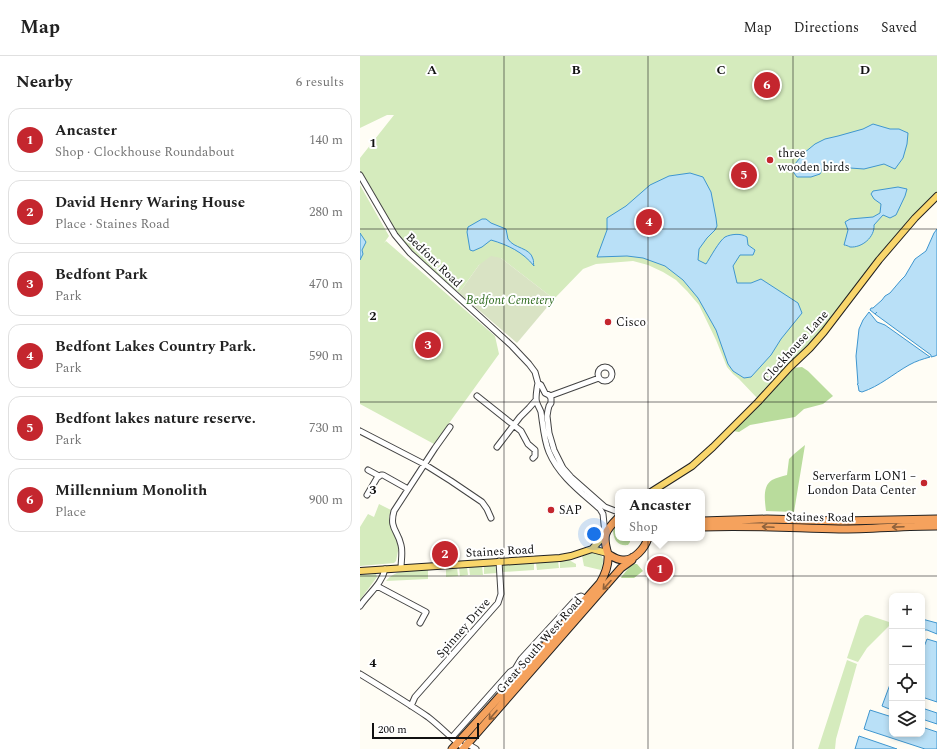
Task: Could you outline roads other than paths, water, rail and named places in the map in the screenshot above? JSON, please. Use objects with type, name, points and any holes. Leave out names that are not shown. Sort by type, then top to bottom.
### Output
[{"type":"highway","name":"Staines Road","points":[[705,521],[753,519],[836,521],[937,519]]},
{"type":"highway","points":[[605,534],[615,522]]},
{"type":"highway","name":"Staines Road","points":[[705,527],[752,526],[841,529],[937,526]]},
{"type":"highway","name":"Great South West Road","points":[[461,744],[518,671],[600,583],[608,568],[609,562],[605,543],[605,534]]},
{"type":"highway","name":"Great South West Road","points":[[452,749],[461,744],[622,568],[644,547],[647,541]]},
{"type":"highway","points":[[608,553],[617,559],[623,560],[633,557]]},
{"type":"main road","name":"Clockhouse Lane","points":[[656,489],[692,466],[713,447],[810,348],[914,218],[937,196]]},
{"type":"main road","name":"Staines Road","points":[[360,571],[560,558],[572,556],[592,549],[605,534]]},
{"type":"main road","points":[[592,549],[608,553]]},
{"type":"street","name":"Bedfont Road","points":[[360,175],[400,243],[512,346],[533,368],[538,383],[548,394]]},
{"type":"street","points":[[497,447],[539,394],[548,394],[599,378]]},
{"type":"street","points":[[538,383],[536,399],[541,412],[548,450],[556,465],[570,482],[600,509],[605,534]]},
{"type":"street","points":[[548,394],[551,401],[547,416],[549,433],[554,450],[563,468],[571,477],[606,507],[615,511]]},
{"type":"street","points":[[477,396],[522,432],[528,444],[535,450],[535,456],[533,458]]},
{"type":"street","points":[[529,408],[539,406],[543,408],[549,406]]},
{"type":"street","points":[[401,568],[402,546],[392,523],[394,511],[442,437],[450,428]]},
{"type":"street","points":[[360,431],[424,464],[482,502],[488,509],[491,518]]},
{"type":"street","points":[[368,470],[378,476],[382,475],[408,489]]},
{"type":"street","points":[[368,495],[378,476]]},
{"type":"street","name":"Spinney Drive","points":[[411,706],[415,697],[498,603],[501,594],[500,562]]},
{"type":"street","points":[[360,606],[377,586],[385,569]]},
{"type":"street","points":[[377,586],[426,612],[420,623]]},
{"type":"street","points":[[360,674],[428,717],[461,744]]},
{"type":"street","points":[[403,701],[412,700],[415,697]]},
{"type":"street","points":[[445,730],[447,734],[461,744],[476,749]]},
{"type":"water","points":[[873,124],[890,129],[899,129],[908,133],[903,158],[895,169],[884,164],[864,169],[831,166],[823,167],[820,174],[811,177],[797,177],[794,173],[795,164],[804,153],[815,144],[825,139],[863,129]]},
{"type":"water","points":[[690,173],[703,177],[711,192],[717,226],[699,249],[698,260],[706,264],[717,246],[725,237],[736,234],[747,237],[748,245],[755,250],[753,255],[740,255],[733,266],[737,283],[751,283],[761,279],[798,303],[802,313],[781,339],[771,355],[751,377],[744,378],[733,371],[728,364],[716,330],[698,298],[683,280],[665,266],[643,258],[627,256],[597,257],[607,230],[607,218],[626,206],[650,185],[669,176]]},
{"type":"water","points":[[898,187],[907,189],[896,215],[890,218],[883,215],[874,225],[874,229],[870,237],[863,244],[855,247],[844,245],[848,230],[845,222],[850,219],[873,217],[880,213],[881,204],[874,199],[871,194],[873,191]]},
{"type":"water","points":[[482,219],[486,219],[491,223],[506,229],[508,239],[514,245],[529,252],[533,259],[534,266],[530,261],[515,250],[491,240],[482,247],[473,251],[470,250],[467,232],[468,227]]},
{"type":"water","points":[[937,229],[937,355],[931,357],[931,355],[870,310],[890,293],[905,276],[915,259],[926,251]]},
{"type":"water","points":[[360,233],[366,242],[362,250],[363,254],[360,260]]},
{"type":"water","points":[[869,312],[877,322],[885,325],[930,357],[903,368],[881,383],[862,392],[859,391],[857,384],[856,356],[859,329]]},
{"type":"water","points":[[925,620],[937,623],[937,634],[925,630]]},
{"type":"water","points":[[927,639],[937,642],[937,702],[925,698],[925,644]]},
{"type":"water","points":[[889,687],[889,709],[882,706]]},
{"type":"water","points":[[925,709],[937,713],[937,724],[925,720]]},
{"type":"water","points":[[870,710],[889,716],[889,737],[925,737],[925,728],[937,732],[937,749],[925,749],[864,729]]},
{"type":"water","points":[[859,736],[897,749],[855,749]]},
{"type":"place","name":"Millennium Monolith","points":[[767,85]]},
{"type":"place","name":"three wooden birds","points":[[770,160]]},
{"type":"place","name":"Bedfont lakes nature reserve.","points":[[744,175]]},
{"type":"place","name":"Bedfont Lakes Country Park.","points":[[649,222]]},
{"type":"place","name":"Cisco","points":[[608,322]]},
{"type":"place","name":"Bedfont Park","points":[[428,345]]},
{"type":"place","name":"Serverfarm LON1 – London Data Center","points":[[924,483]]},
{"type":"place","name":"SAP","points":[[551,510]]},
{"type":"place","name":"David Henry Waring House","points":[[445,554]]},
{"type":"place","name":"Ancaster","points":[[660,569]]},
{"type":"park label","name":"Bedfont Cemetery","points":[[510,300]]}]
